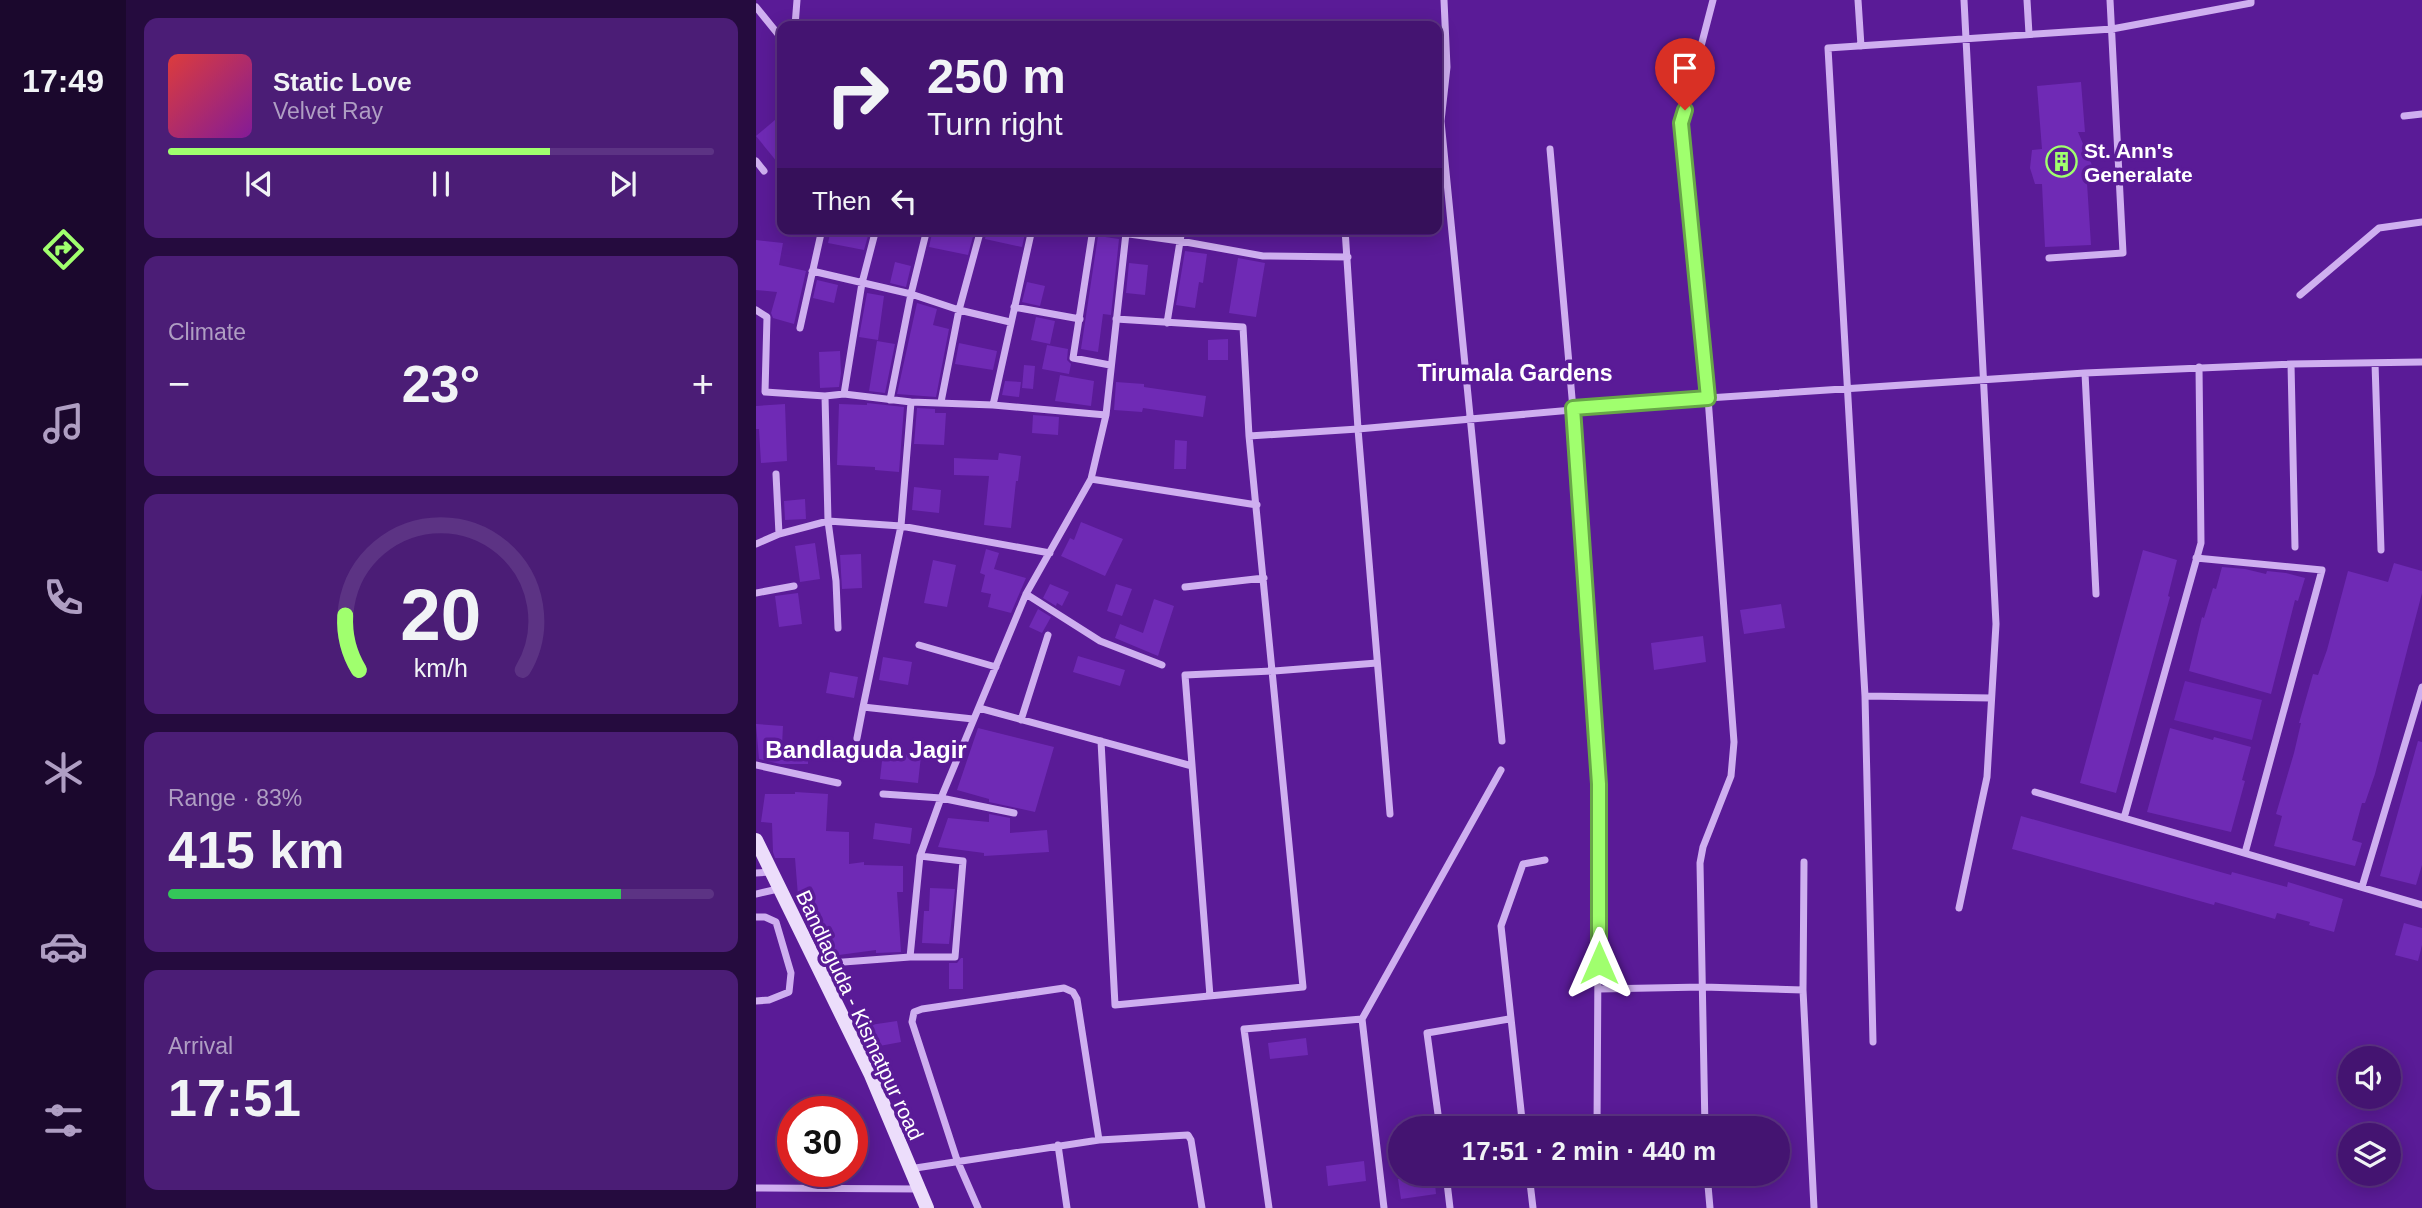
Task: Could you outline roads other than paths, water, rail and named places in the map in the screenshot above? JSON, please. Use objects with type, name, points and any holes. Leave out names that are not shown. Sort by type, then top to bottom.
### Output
[{"type":"street","points":[[795,21],[797,0]]},
{"type":"street","points":[[1442,112],[1447,67],[1444,0]]},
{"type":"street","points":[[1705,1116],[1700,863],[1703,847],[1731,776],[1734,742],[1708,398],[1681,123],[1713,0]]},
{"type":"street","points":[[1858,0],[1861,46]]},
{"type":"street","points":[[1959,908],[1987,777],[1996,624],[1964,0]]},
{"type":"street","points":[[2027,0],[2029,34]]},
{"type":"street","points":[[2049,258],[2123,253],[2110,0]]},
{"type":"street","points":[[1873,1042],[1865,696],[1828,48],[2112,29],[2251,4],[2251,0]]},
{"type":"street","points":[[756,7],[777,33]]},
{"type":"street","points":[[2404,116],[2422,114]]},
{"type":"street","points":[[1442,132],[1502,741]]},
{"type":"street","points":[[1550,149],[1573,408],[1599,784],[1597,1116]]},
{"type":"street","points":[[756,162],[764,171]]},
{"type":"street","points":[[2300,295],[2379,228],[2422,222]]},
{"type":"street","points":[[800,328],[820,235]]},
{"type":"street","points":[[844,394],[862,283],[874,235]]},
{"type":"street","points":[[890,400],[926,235]]},
{"type":"street","points":[[941,402],[960,310],[979,235]]},
{"type":"street","points":[[993,405],[1031,235]]},
{"type":"street","points":[[1092,235],[1073,358],[1110,365]]},
{"type":"street","points":[[910,957],[920,856],[941,798],[1026,594],[1090,479],[1106,415],[1126,235]]},
{"type":"street","points":[[1140,235],[1263,256],[1348,257]]},
{"type":"street","points":[[1167,323],[1180,235]]},
{"type":"street","points":[[1346,235],[1358,429],[1390,814]]},
{"type":"street","points":[[811,271],[911,294],[1010,322]]},
{"type":"street","points":[[1014,307],[1080,319]]},
{"type":"street","points":[[756,310],[767,317],[765,392],[825,396],[844,394],[890,400],[993,405],[1106,415]]},
{"type":"street","points":[[1101,741],[1115,1005],[1303,987],[1249,436],[1243,327],[1116,319]]},
{"type":"street","points":[[1249,436],[1358,429],[1573,408],[1984,379],[2199,367],[2422,362]]},
{"type":"street","points":[[2375,363],[2381,550]]},
{"type":"street","points":[[2291,364],[2295,547]]},
{"type":"street","points":[[2124,818],[2201,534],[2199,367]]},
{"type":"street","points":[[2085,373],[2096,594]]},
{"type":"street","points":[[825,396],[828,521],[836,581],[838,628]]},
{"type":"street","points":[[857,738],[901,526],[911,401]]},
{"type":"street","points":[[776,474],[779,534]]},
{"type":"street","points":[[1090,479],[1257,505]]},
{"type":"street","points":[[756,544],[779,534],[828,521],[901,526],[1050,553]]},
{"type":"street","points":[[2196,558],[2322,570],[2245,853]]},
{"type":"street","points":[[1185,587],[1264,578]]},
{"type":"street","points":[[756,593],[793,586]]},
{"type":"street","points":[[1026,594],[1100,641],[1162,665]]},
{"type":"street","points":[[1021,720],[1048,635]]},
{"type":"street","points":[[919,645],[996,667]]},
{"type":"street","points":[[1210,996],[1185,675],[1377,663]]},
{"type":"street","points":[[2362,887],[2419,707],[2422,687]]},
{"type":"street","points":[[1865,696],[1991,698]]},
{"type":"street","points":[[863,707],[973,719]]},
{"type":"street","points":[[979,708],[1192,766]]},
{"type":"street","points":[[756,765],[838,783]]},
{"type":"street","points":[[1384,1208],[1362,1019],[1501,770]]},
{"type":"street","points":[[2035,792],[2422,905]]},
{"type":"street","points":[[883,794],[941,798],[1014,813]]},
{"type":"street","name":"Bandlaguda - Kismatpur road","points":[[756,841],[763,872],[778,889],[871,1075],[926,1208]]},
{"type":"street","points":[[817,964],[910,957],[955,957],[963,861],[920,856]]},
{"type":"street","points":[[1521,1116],[1501,926],[1523,864],[1545,860]]},
{"type":"street","points":[[1804,862],[1803,990],[1814,1208]]},
{"type":"street","points":[[756,894],[778,889]]},
{"type":"street","points":[[756,917],[765,917],[776,922],[791,973],[789,992],[769,1000],[756,1001]]},
{"type":"street","points":[[1600,989],[1703,987],[1803,990]]},
{"type":"street","points":[[978,1208],[957,1160],[912,1022],[914,1012],[1064,988],[1073,992],[1077,999],[1100,1139]]},
{"type":"street","points":[[1269,1208],[1244,1030],[1362,1019]]},
{"type":"street","points":[[1438,1116],[1427,1033],[1509,1019]]},
{"type":"street","points":[[909,1169],[1100,1139],[1188,1135],[1202,1208]]},
{"type":"street","points":[[1058,1145],[1067,1208]]},
{"type":"street","points":[[1447,1186],[1450,1208]]},
{"type":"street","points":[[1530,1186],[1533,1208]]},
{"type":"street","points":[[1708,1186],[1710,1208]]},
{"type":"street","points":[[756,1188],[919,1189]]},
{"type":"place","name":"St. Ann's Generalate","points":[[2061,162]]},
{"type":"district","name":"Tirumala Gardens","points":[[1515,373]]},
{"type":"district","name":"Bandlaguda Jagir","points":[[866,749]]}]
